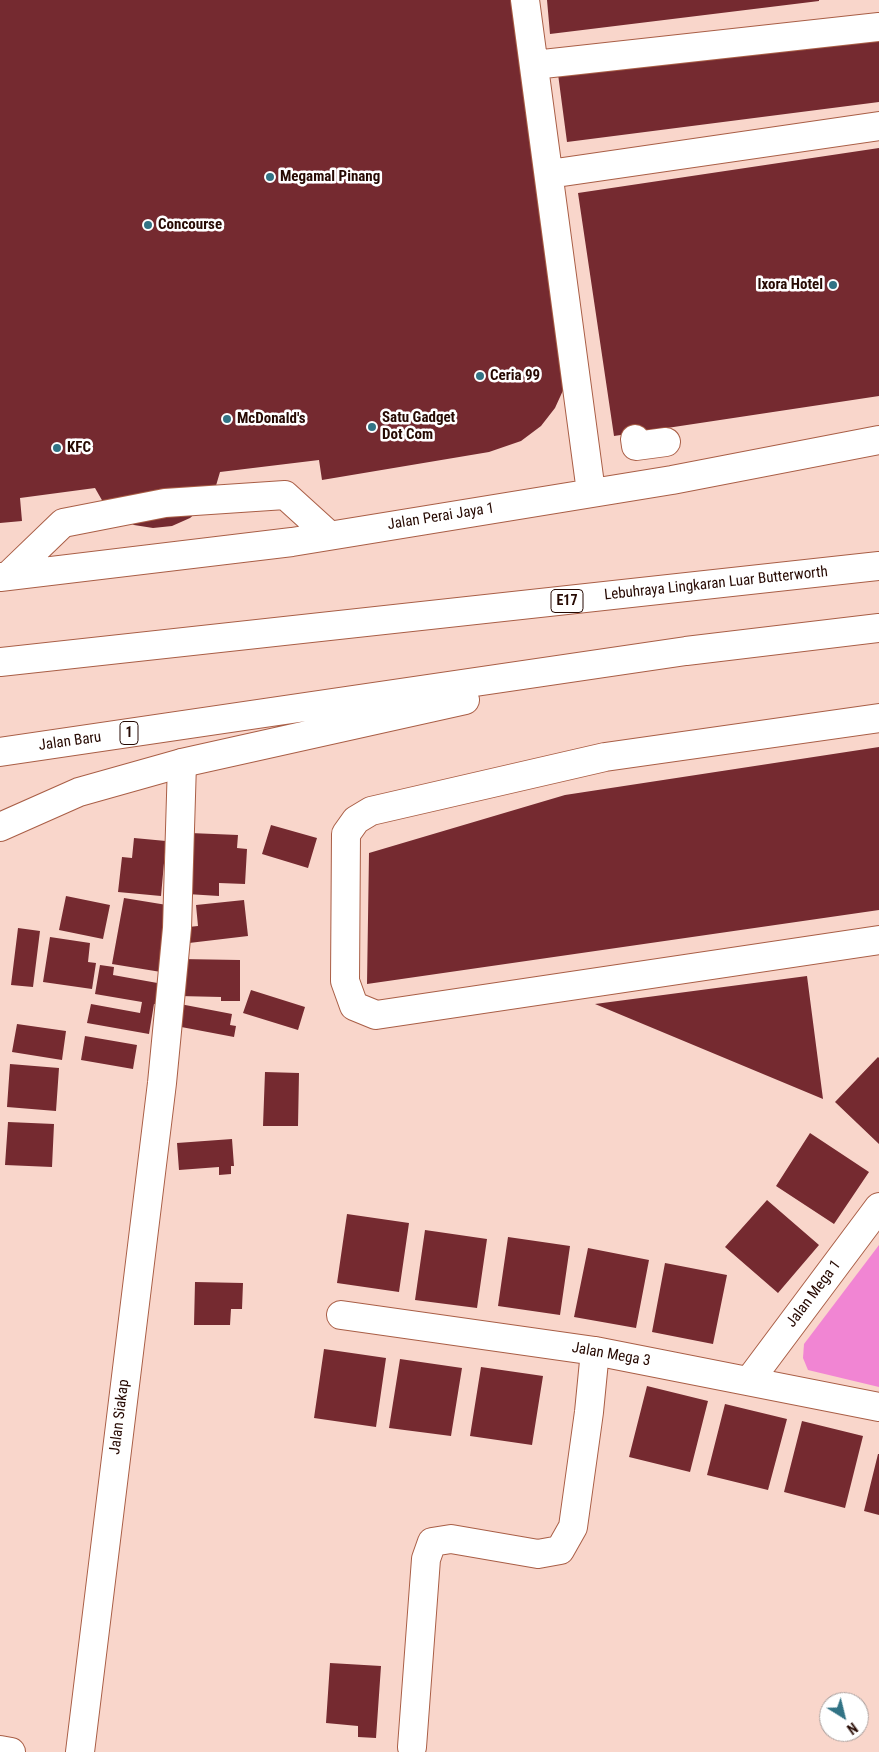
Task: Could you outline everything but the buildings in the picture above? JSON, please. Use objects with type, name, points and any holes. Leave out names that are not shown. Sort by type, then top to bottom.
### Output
[{"type":"main road","points":[[525,0],[591,492]]},
{"type":"main road","points":[[534,65],[879,27]]},
{"type":"main road","points":[[549,174],[879,126]]},
{"type":"main road","points":[[635,439],[636,446],[666,442]]},
{"type":"main road","name":"Jalan Perai Jaya 1","points":[[4,577],[282,543],[672,480],[879,440]]},
{"type":"main road","points":[[4,577],[63,523],[165,503],[285,494],[329,535]]},
{"type":"main road","name":"Lebuhraya Lingkaran Luar Butterworth","points":[[0,662],[879,566]]},
{"type":"main road","points":[[0,827],[79,792],[182,763],[686,651],[879,628]]},
{"type":"main road","name":"Jalan Baru","points":[[0,752],[686,651]]},
{"type":"main road","points":[[879,718],[605,757],[371,811],[356,820],[346,834],[346,981],[354,1006],[376,1015],[879,940]]},
{"type":"main road","name":"Jalan Siakap","points":[[80,1752],[162,1083],[177,928],[182,763]]},
{"type":"main road","name":"Jalan Mega 1","points":[[749,1381],[879,1207]]},
{"type":"main road","name":"Jalan Mega 3","points":[[341,1314],[595,1351],[879,1408]]},
{"type":"main road","points":[[412,1747],[426,1559],[432,1542],[450,1539],[538,1554],[560,1550],[573,1527],[595,1351]]},
{"type":"main road","points":[[0,1750],[11,1752]]},
{"type":"shaded area","points":[[879,1245],[879,1387],[808,1370],[803,1358],[804,1344]]},
{"type":"place","name":"Megamal Pinang","points":[[270,177]]},
{"type":"place","name":"Concourse","points":[[148,225]]},
{"type":"place","name":"Ixora Hotel","points":[[833,285]]},
{"type":"place","name":"Ceria 99","points":[[480,376]]},
{"type":"place","name":"McDonald's","points":[[227,419]]},
{"type":"place","name":"Satu Gadget Dot Com","points":[[372,427]]},
{"type":"place","name":"KFC","points":[[57,448]]}]
